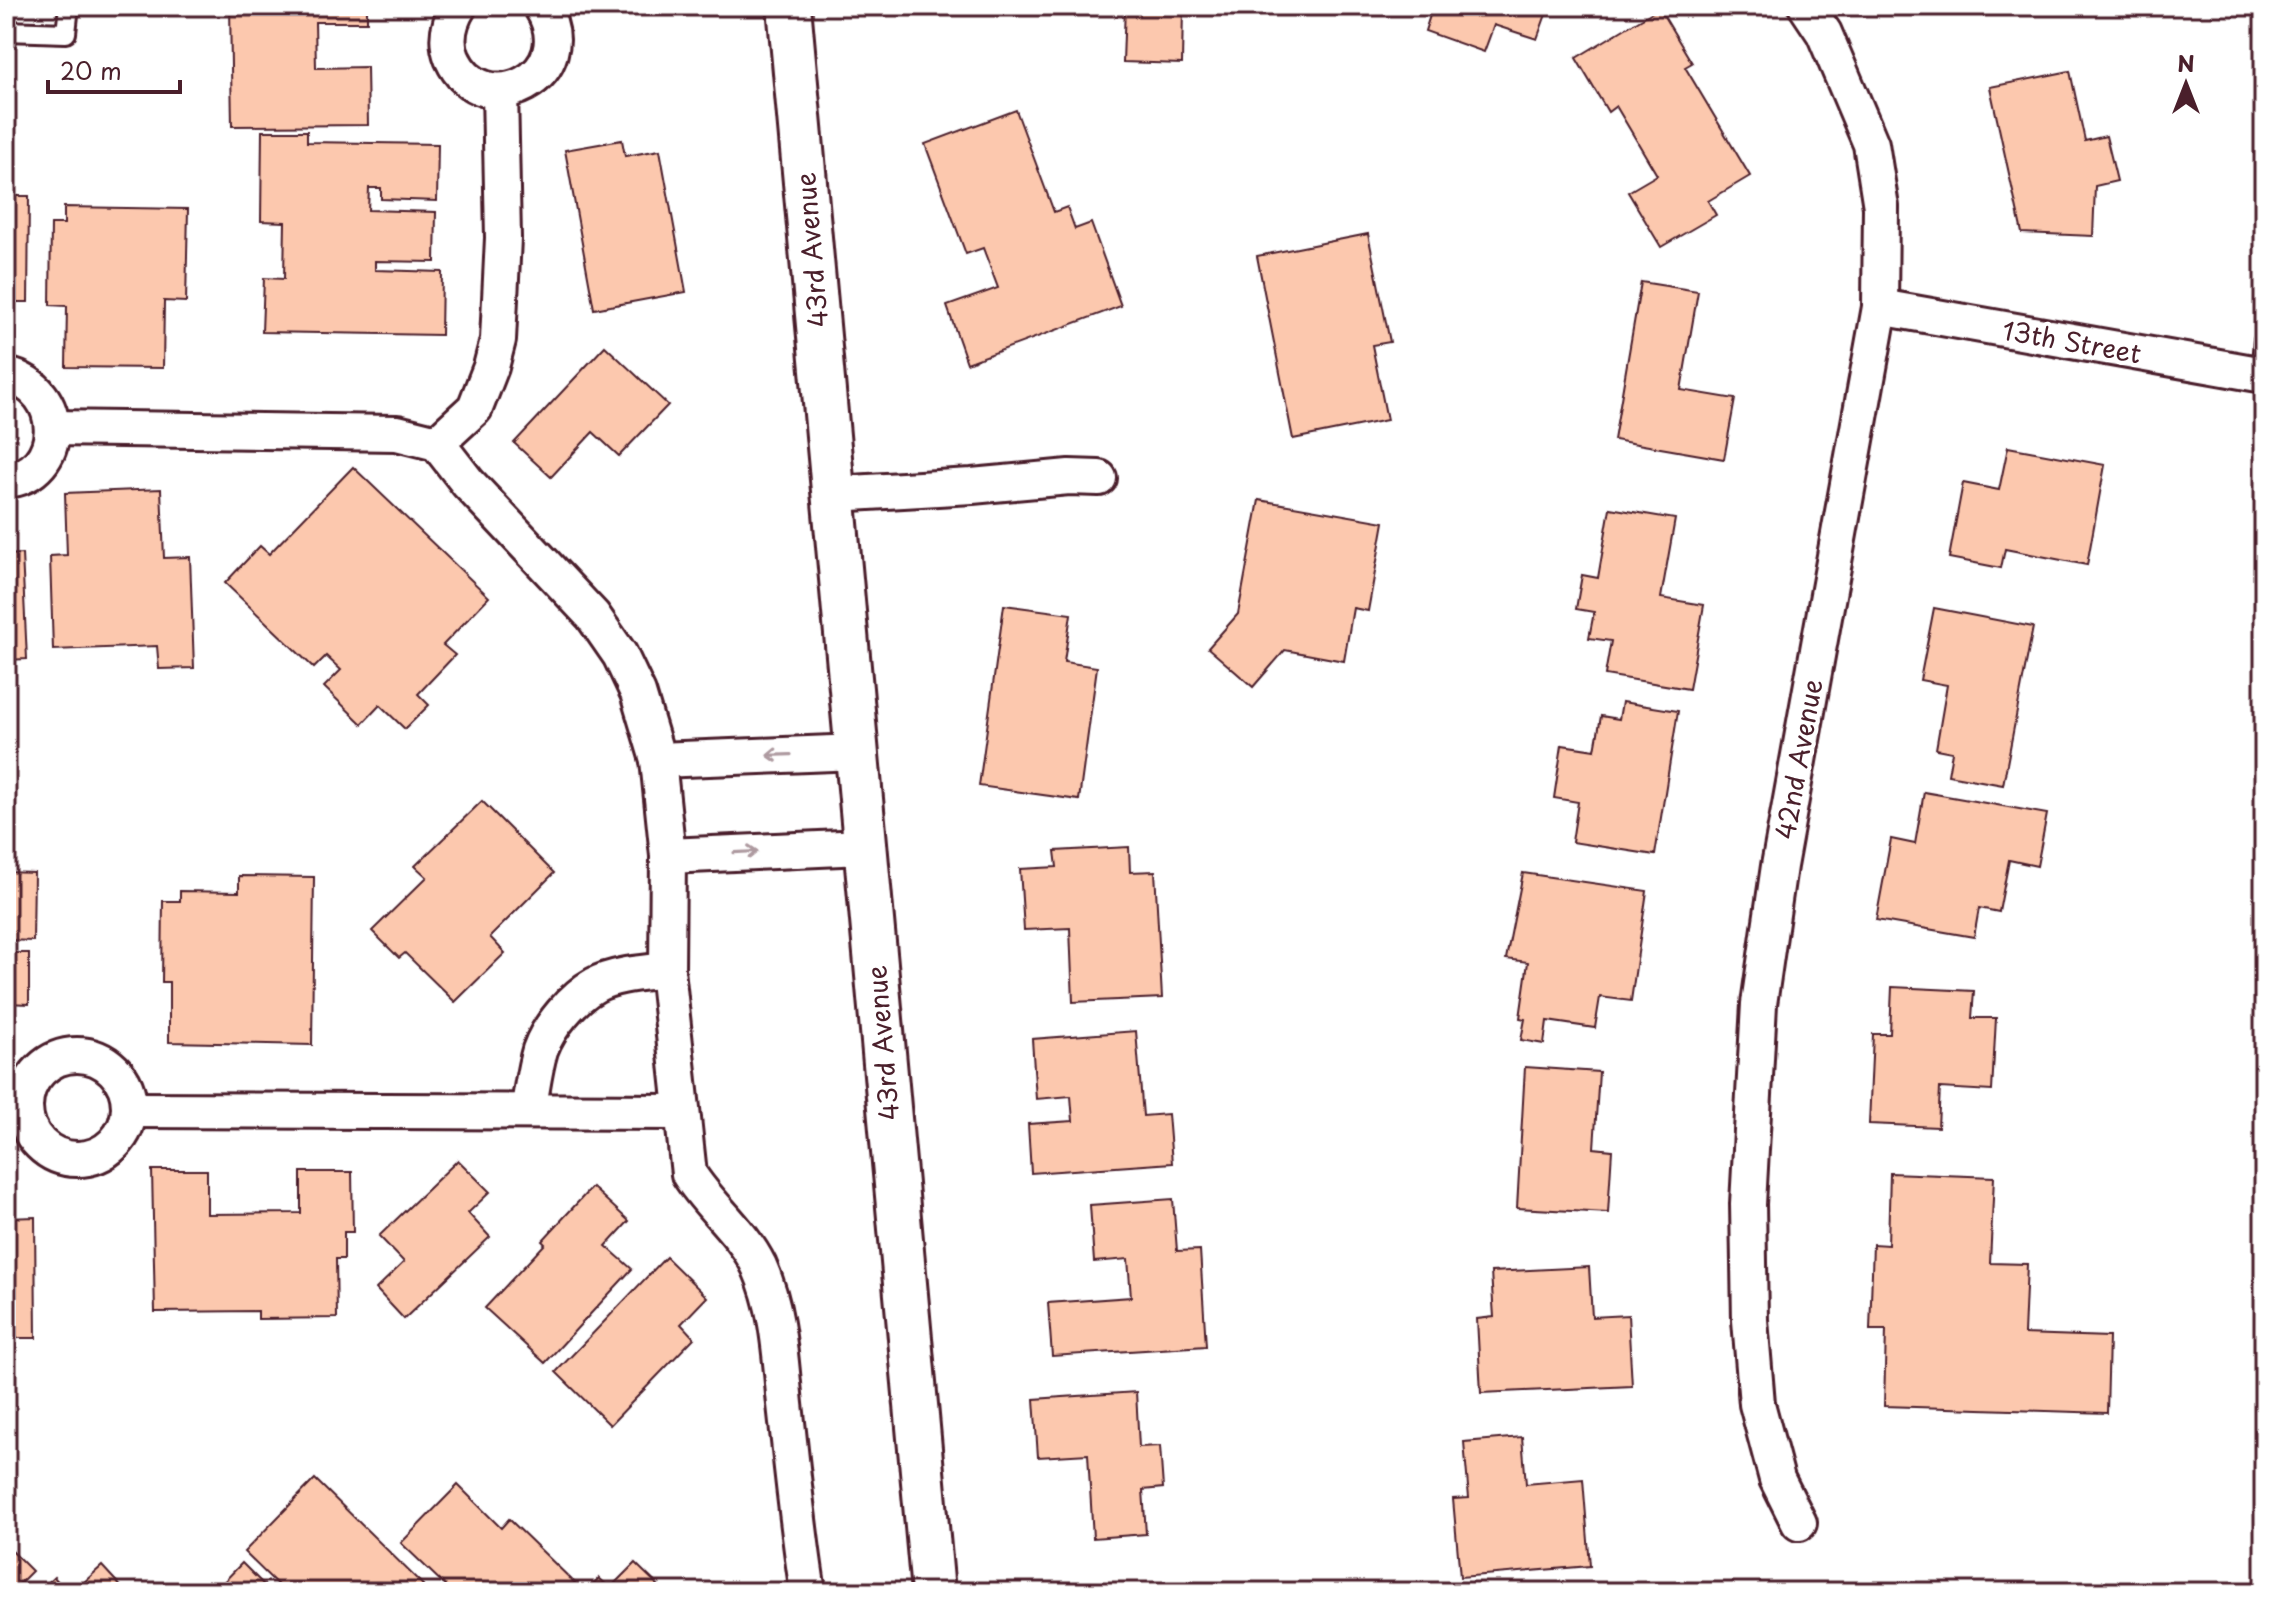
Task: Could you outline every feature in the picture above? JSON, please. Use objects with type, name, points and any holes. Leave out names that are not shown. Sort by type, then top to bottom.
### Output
[{"type":"street","points":[[459,6],[450,22],[448,38],[451,55],[458,69],[470,81],[500,91],[532,81],[551,55],[553,38],[550,22],[541,6]]},
{"type":"street","name":"43rd Avenue","points":[[789,6],[933,1592]]},
{"type":"street","name":"42nd Avenue","points":[[1799,1523],[1777,1479],[1757,1404],[1750,1320],[1748,1204],[1759,1004],[1779,866],[1880,307],[1881,207],[1871,144],[1824,33],[1806,6]]},
{"type":"street","points":[[437,443],[475,408],[498,340],[503,238],[500,91]]},
{"type":"street","name":"13th Street","points":[[1880,307],[2263,375]]},
{"type":"street","points":[[6,375],[18,377],[43,397],[50,412],[52,428],[50,445],[41,460],[28,472],[6,480]]},
{"type":"street","points":[[52,428],[397,433],[437,443],[468,483],[593,616],[620,655],[638,693],[658,760],[668,856],[667,970],[689,1174],[703,1197],[742,1239],[758,1264],[775,1306],[808,1592]]},
{"type":"street","points":[[834,494],[1069,477],[1099,478]]},
{"type":"street","points":[[658,760],[857,752]]},
{"type":"street","points":[[668,856],[863,847]]},
{"type":"street","points":[[528,1111],[541,1048],[554,1025],[575,1000],[596,984],[667,970]]},
{"type":"street","points":[[129,1110],[682,1112]]},
{"type":"lane","points":[[6,31],[66,33],[69,6]]},
{"type":"lane","points":[[2263,375],[2264,340]]},
{"type":"building","points":[[230,6],[367,6],[367,22],[315,22],[316,68],[367,67],[368,125],[232,126]]},
{"type":"building","points":[[1125,6],[1183,6],[1182,64],[1123,62]]},
{"type":"building","points":[[1433,6],[1549,6],[1537,39],[1494,25],[1484,52],[1425,31]]},
{"type":"building","points":[[1659,8],[1692,63],[1685,67],[1750,176],[1708,201],[1716,215],[1661,247],[1628,192],[1657,175],[1616,106],[1608,112],[1576,58]]},
{"type":"building","points":[[2070,71],[2085,141],[2106,136],[2117,181],[2095,186],[2093,236],[2022,233],[1990,87]]},
{"type":"building","points":[[1016,110],[1054,212],[1067,207],[1075,229],[1091,223],[1121,306],[967,363],[947,306],[998,288],[983,248],[966,254],[925,144]]},
{"type":"building","points":[[262,131],[307,131],[307,142],[438,144],[437,201],[381,199],[381,188],[369,188],[368,210],[436,212],[435,262],[375,261],[375,270],[442,272],[441,335],[262,332],[264,278],[284,279],[285,222],[261,221]]},
{"type":"building","points":[[622,140],[625,156],[660,150],[686,292],[594,309],[565,150]]},
{"type":"building","points":[[6,196],[29,196],[28,302],[6,302]]},
{"type":"building","points":[[64,207],[188,209],[186,302],[164,301],[163,368],[66,367],[67,306],[50,305],[51,224],[64,224]]},
{"type":"building","points":[[1368,234],[1390,342],[1372,345],[1387,420],[1293,439],[1257,256]]},
{"type":"building","points":[[1641,282],[1698,291],[1681,390],[1735,399],[1724,459],[1614,440]]},
{"type":"building","points":[[605,346],[668,405],[619,456],[593,432],[551,477],[514,443]]},
{"type":"building","points":[[2008,447],[2105,465],[2087,565],[2005,549],[2001,568],[1949,558],[1963,483],[1999,490]]},
{"type":"building","points":[[353,467],[489,597],[443,645],[455,655],[418,694],[429,705],[405,729],[380,705],[362,724],[324,687],[341,670],[326,656],[314,668],[225,583],[260,546],[269,554]]},
{"type":"building","points":[[161,489],[164,558],[190,557],[194,668],[159,669],[157,646],[53,650],[50,556],[67,555],[65,493]]},
{"type":"building","points":[[1259,500],[1384,522],[1368,611],[1353,608],[1344,661],[1285,650],[1253,687],[1208,648],[1238,614]]},
{"type":"building","points":[[1610,508],[1675,519],[1661,598],[1704,605],[1689,689],[1605,675],[1611,641],[1589,638],[1594,612],[1576,609],[1582,575],[1598,578]]},
{"type":"building","points":[[22,554],[27,659],[6,660],[6,555]]},
{"type":"building","points":[[1004,605],[1071,614],[1064,662],[1097,667],[1079,800],[979,786]]},
{"type":"building","points":[[1934,608],[2033,627],[2003,785],[1948,775],[1952,752],[1936,749],[1947,685],[1920,680]]},
{"type":"building","points":[[1622,702],[1678,711],[1655,855],[1572,842],[1578,802],[1554,798],[1562,745],[1595,750],[1601,716],[1619,719]]},
{"type":"building","points":[[1924,792],[2047,814],[2037,866],[2009,860],[1999,912],[1979,908],[1974,937],[1876,920],[1891,839],[1915,844]]},
{"type":"building","points":[[482,801],[554,873],[490,937],[505,953],[455,1002],[405,953],[399,958],[372,931],[427,877],[415,866]]},
{"type":"building","points":[[1129,847],[1130,872],[1155,871],[1162,998],[1073,1002],[1070,928],[1024,930],[1020,869],[1057,867],[1055,851]]},
{"type":"building","points":[[6,872],[34,873],[33,941],[6,940]]},
{"type":"building","points":[[1523,873],[1647,891],[1631,1001],[1600,997],[1595,1028],[1547,1021],[1544,1044],[1521,1040],[1525,1019],[1520,1018],[1528,962],[1506,959]]},
{"type":"building","points":[[239,876],[314,877],[312,1045],[169,1042],[169,982],[162,982],[163,901],[180,901],[180,891],[239,892]]},
{"type":"building","points":[[6,953],[29,953],[29,1004],[6,1003]]},
{"type":"building","points":[[1892,987],[1974,991],[1972,1018],[1996,1018],[1992,1091],[1940,1088],[1938,1127],[1869,1124],[1873,1034],[1890,1034]]},
{"type":"building","points":[[1136,1031],[1143,1116],[1168,1114],[1172,1163],[1031,1173],[1028,1124],[1073,1121],[1071,1096],[1036,1099],[1032,1039]]},
{"type":"building","points":[[1525,1067],[1599,1072],[1594,1148],[1612,1150],[1608,1213],[1517,1208]]},
{"type":"building","points":[[458,1160],[490,1192],[468,1213],[490,1237],[404,1319],[376,1289],[404,1262],[379,1236]]},
{"type":"building","points":[[152,1170],[207,1170],[207,1214],[301,1213],[301,1172],[352,1172],[353,1232],[344,1232],[344,1259],[336,1259],[337,1318],[258,1319],[258,1311],[155,1312]]},
{"type":"building","points":[[1890,1173],[1994,1177],[1990,1263],[2027,1264],[2024,1334],[2109,1337],[2107,1413],[1884,1406],[1886,1330],[1870,1330],[1873,1244],[1888,1245]]},
{"type":"building","points":[[592,1187],[629,1221],[606,1246],[632,1269],[545,1363],[485,1308],[545,1244],[542,1241]]},
{"type":"building","points":[[1173,1199],[1177,1251],[1200,1250],[1206,1346],[1052,1356],[1048,1303],[1131,1297],[1128,1259],[1094,1262],[1090,1205]]},
{"type":"building","points":[[35,1217],[36,1338],[6,1338],[6,1218]]},
{"type":"building","points":[[666,1257],[707,1297],[681,1324],[694,1338],[610,1425],[556,1372]]},
{"type":"building","points":[[1589,1267],[1592,1317],[1628,1315],[1632,1386],[1481,1393],[1477,1319],[1494,1317],[1491,1272]]},
{"type":"building","points":[[1136,1392],[1139,1447],[1160,1446],[1163,1488],[1143,1490],[1146,1534],[1093,1538],[1088,1454],[1038,1457],[1034,1399]]},
{"type":"building","points":[[1522,1437],[1526,1484],[1583,1479],[1590,1566],[1460,1577],[1453,1499],[1469,1498],[1464,1442]]},
{"type":"building","points":[[315,1479],[423,1585],[417,1592],[285,1592],[244,1552]]},
{"type":"building","points":[[458,1485],[501,1528],[509,1519],[580,1588],[575,1592],[452,1592],[401,1543]]},
{"type":"building","points":[[6,1545],[32,1571],[11,1592],[6,1592]]},
{"type":"building","points":[[242,1563],[271,1592],[214,1592]]},
{"type":"building","points":[[635,1563],[665,1592],[585,1592],[599,1578],[610,1588]]},
{"type":"building","points":[[102,1566],[126,1592],[73,1592]]},
{"type":"building","points":[[54,1577],[67,1592],[38,1592]]}]
